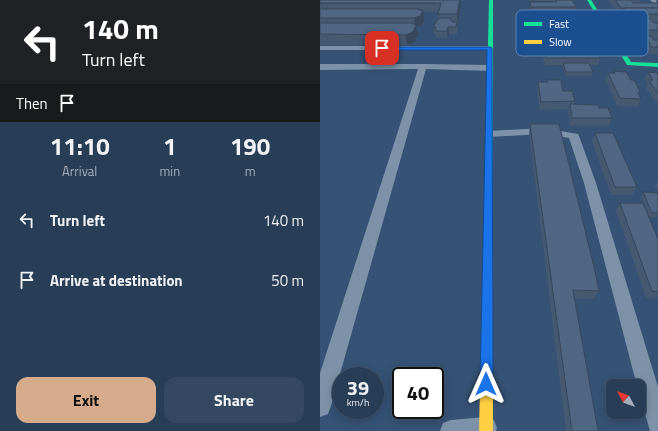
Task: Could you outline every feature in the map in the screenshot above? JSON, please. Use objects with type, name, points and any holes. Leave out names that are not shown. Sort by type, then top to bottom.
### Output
[{"type":"street","points":[[486,430],[491,0]]},
{"type":"street","points":[[589,0],[595,10]]},
{"type":"street","points":[[624,56],[629,64],[658,65]]},
{"type":"lane","points":[[653,0],[658,5]]},
{"type":"lane","points":[[320,48],[490,48]]},
{"type":"lane","points":[[320,406],[423,66]]},
{"type":"lane","points":[[320,67],[423,66],[490,68]]},
{"type":"lane","points":[[489,134],[548,132],[574,136],[590,183],[658,423]]},
{"type":"lane","points":[[451,431],[486,430]]},
{"type":"building","points":[[320,0],[460,0],[457,14],[438,14],[441,3],[320,3]]},
{"type":"building","points":[[556,0],[572,0],[576,7],[531,7],[530,2],[557,2]]},
{"type":"building","points":[[615,0],[630,0],[633,3],[658,3],[658,8],[621,8]]},
{"type":"building","points":[[624,8],[658,8],[658,14],[648,14],[648,10],[626,10]]},
{"type":"building","points":[[320,9],[418,9],[423,11],[420,16],[414,18],[320,18]]},
{"type":"building","points":[[648,17],[654,23],[658,23],[658,30],[648,30]]},
{"type":"building","points":[[439,18],[450,18],[452,22],[457,22],[456,27],[448,27],[447,31],[435,31],[436,27],[433,27]]},
{"type":"building","points":[[320,23],[411,23],[416,25],[413,32],[405,35],[320,34]]},
{"type":"building","points":[[648,36],[651,36],[654,40],[658,40],[658,47],[652,47],[648,42]]},
{"type":"building","points":[[546,56],[599,56],[600,58],[546,58]]},
{"type":"building","points":[[563,63],[589,63],[593,72],[566,72]]},
{"type":"building","points":[[614,71],[626,72],[631,80],[634,80],[640,91],[638,93],[641,99],[620,98],[608,73],[615,73]]},
{"type":"building","points":[[648,72],[658,73],[658,92],[649,80],[653,80]]},
{"type":"building","points":[[547,80],[561,80],[563,91],[572,91],[575,101],[541,102],[538,82],[548,82]]},
{"type":"building","points":[[570,104],[598,105],[599,108],[608,108],[612,118],[572,118]]},
{"type":"building","points":[[530,124],[559,124],[595,271],[599,291],[573,290],[598,431],[572,431]]},
{"type":"building","points":[[595,133],[613,133],[637,187],[615,187]]},
{"type":"building","points":[[643,192],[658,193],[658,213],[652,213]]},
{"type":"building","points":[[620,203],[643,203],[658,239],[658,292],[652,291]]},
{"type":"traffic: fast","points":[[488,258],[491,0]]},
{"type":"traffic: fast","points":[[589,0],[595,10]]},
{"type":"traffic: fast","points":[[624,56],[629,64],[658,65]]},
{"type":"traffic: slow","points":[[486,431],[488,258]]},
{"type":"route","points":[[382,48],[490,48],[486,384]]}]
